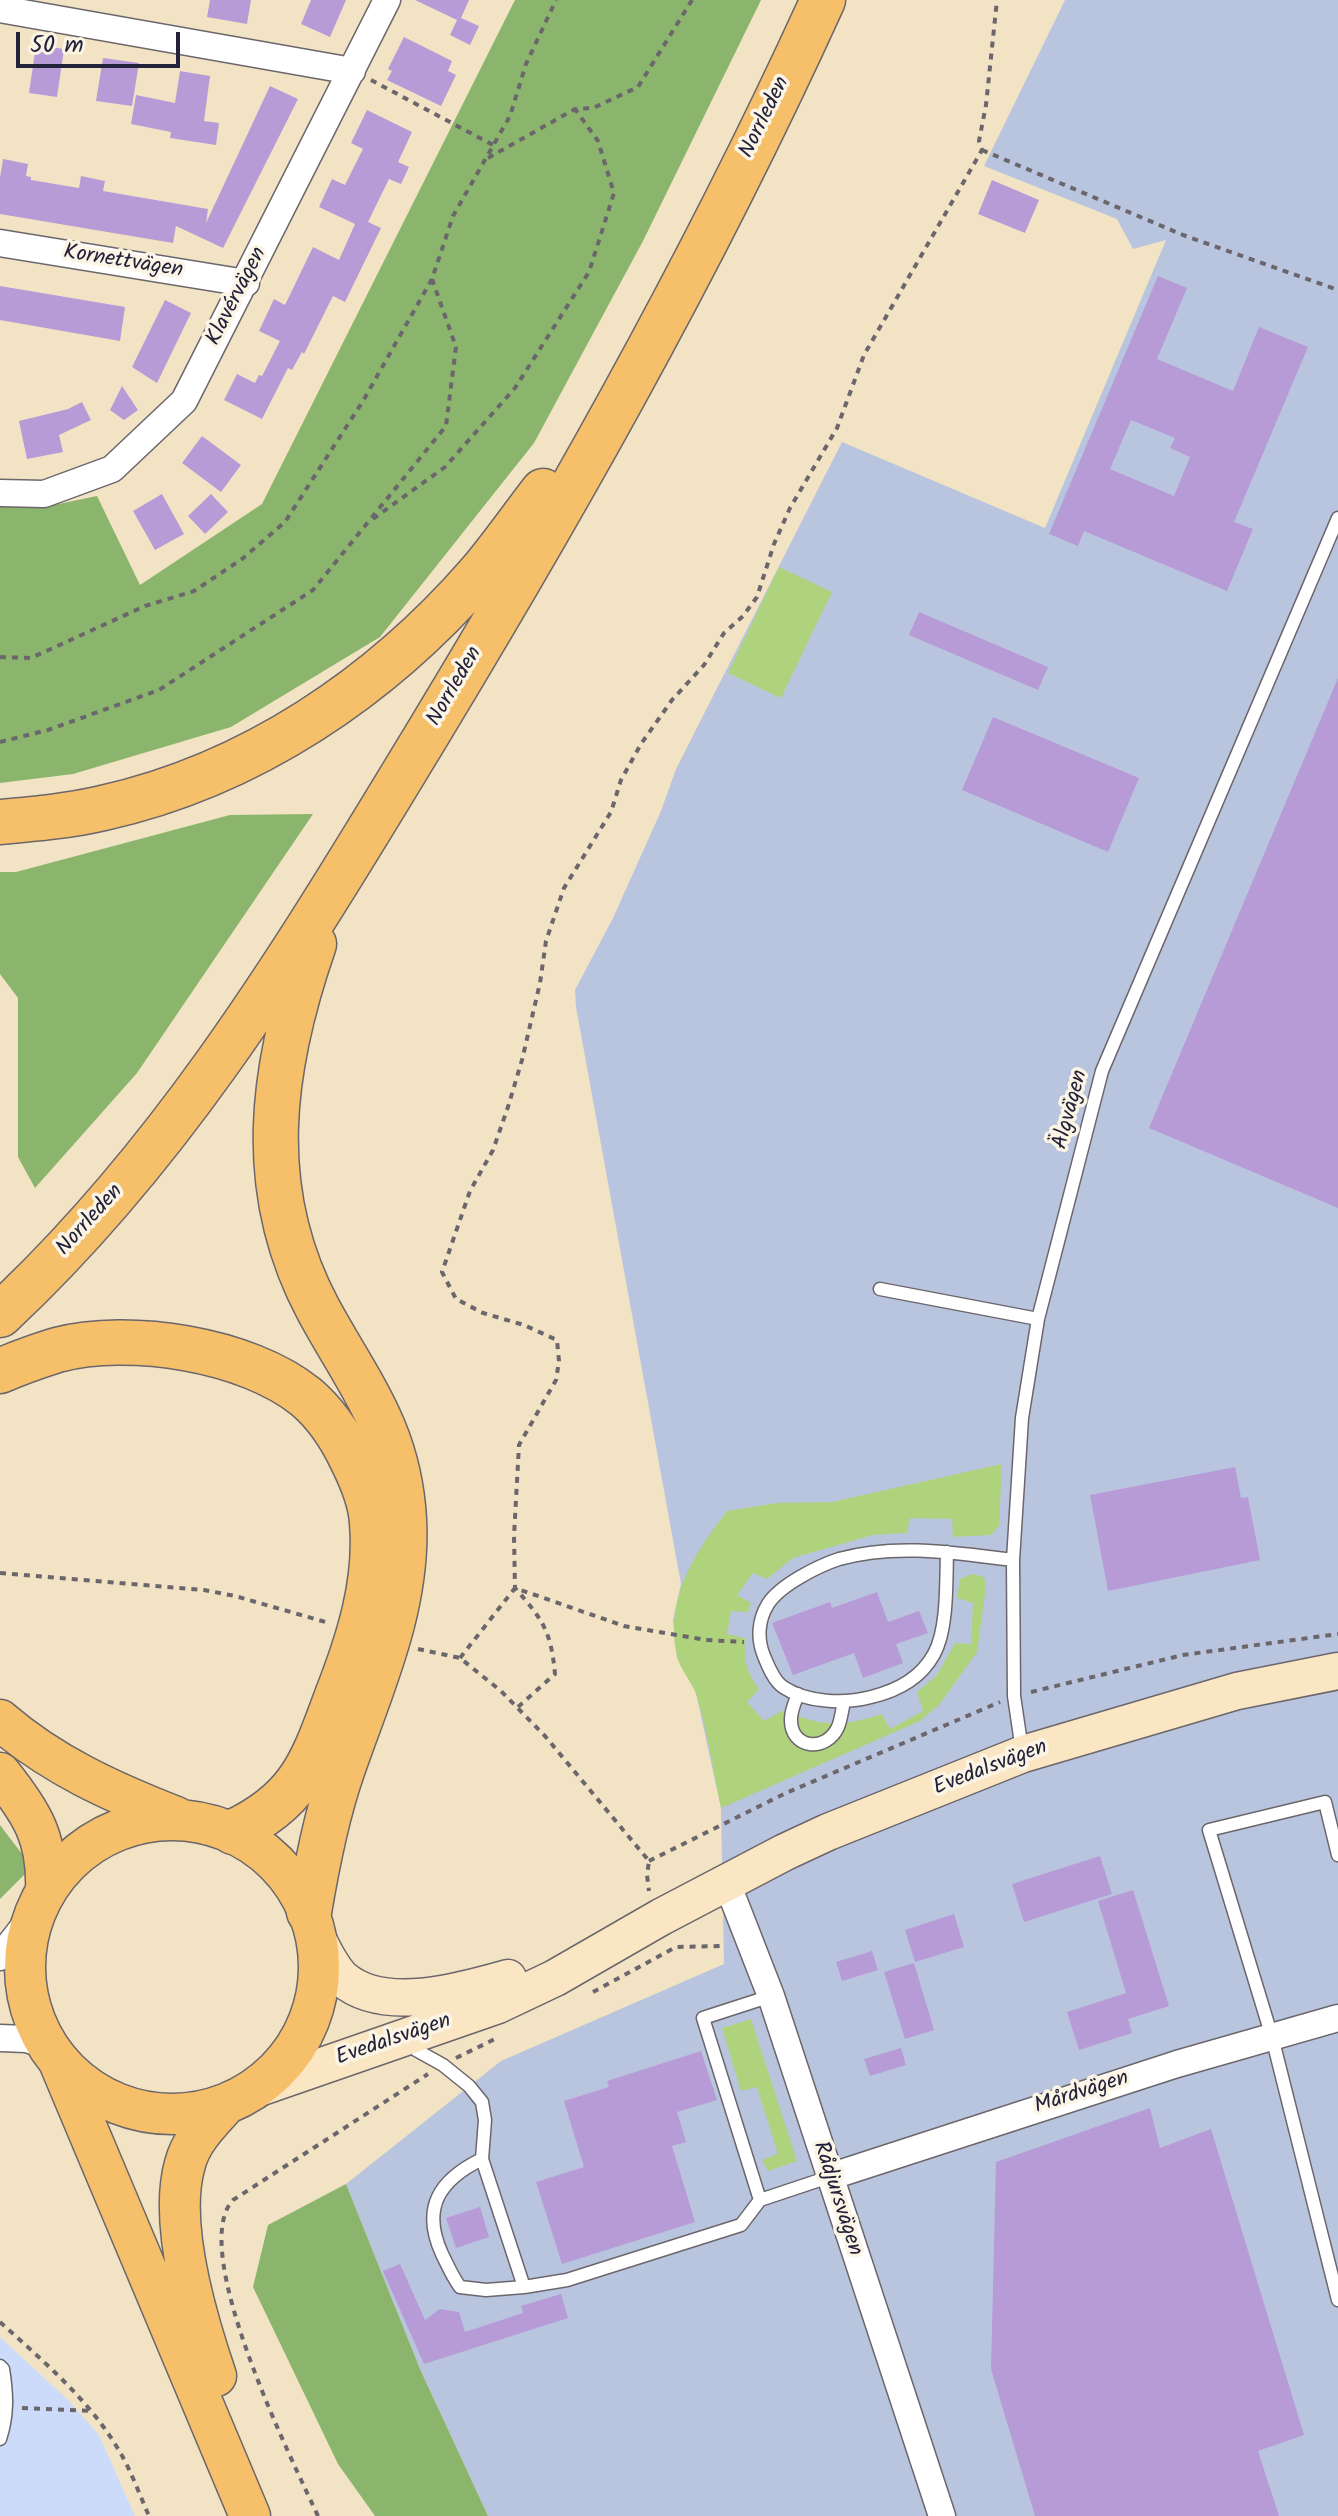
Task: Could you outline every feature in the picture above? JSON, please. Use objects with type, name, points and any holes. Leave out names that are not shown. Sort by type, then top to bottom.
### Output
[{"type":"highway","name":"Norrleden","points":[[0,1288],[84,1203],[203,1055],[383,775],[635,328],[799,0]]},
{"type":"highway","name":"Norrleden","points":[[0,1315],[99,1216],[164,1137],[217,1064],[340,880],[606,428],[716,222],[823,0]]},
{"type":"highway","points":[[0,822],[57,817],[104,808],[167,790],[235,762],[305,726],[369,681],[421,636],[480,573],[543,491]]},
{"type":"highway","points":[[313,1924],[324,1827],[391,1630],[400,1592],[404,1553],[401,1486],[385,1427],[318,1310],[301,1274],[288,1237],[278,1191],[274,1148],[276,1105],[284,1053],[312,947],[340,880]]},
{"type":"highway","points":[[0,1371],[59,1349],[94,1345],[129,1343],[204,1351],[270,1374],[306,1397],[327,1419],[345,1447],[360,1478],[372,1520],[369,1596],[359,1633],[322,1737],[306,1771],[281,1804],[233,1832]]},
{"type":"main road","points":[[0,1720],[30,1744],[85,1779],[184,1820]]},
{"type":"main road","points":[[0,1773],[32,1817],[41,1836],[47,1868],[28,1938],[26,1980],[35,2020],[53,2053],[250,2516]]},
{"type":"main road","points":[[40,1901],[65,1865],[100,1839],[119,1829],[151,1821],[184,1820],[233,1832],[258,1847],[279,1865],[296,1887],[313,1924],[319,1962],[318,1987],[302,2036],[271,2076],[238,2098],[201,2132],[185,2163],[181,2196],[184,2247],[209,2354],[275,2516]]},
{"type":"main road","points":[[53,2053],[77,2079],[123,2106],[175,2114],[201,2111],[238,2098]]},
{"type":"street","name":"Klavérvägen","points":[[0,493],[44,494],[112,469],[184,401],[387,0]]},
{"type":"street","points":[[0,9],[352,71]]},
{"type":"street","name":"Kornettvägen","points":[[0,243],[246,283]]},
{"type":"street","name":"Evedalsvägen","points":[[238,2098],[498,2005],[555,1978],[661,1917],[828,1832],[1023,1754],[1237,1691],[1338,1671]]},
{"type":"street","name":"Rådjursvägen","points":[[727,1883],[771,1996],[942,2516]]},
{"type":"street","points":[[0,1957],[40,1901]]},
{"type":"street","name":"Evedalsvägen","points":[[313,1924],[333,1967],[351,1984],[378,1995],[408,1998],[461,1991],[529,1973],[661,1917]]},
{"type":"street","name":"Mårdvägen","points":[[829,2177],[1177,2064],[1338,2018]]},
{"type":"street","points":[[0,2038],[26,2039],[53,2053]]},
{"type":"lane","name":"Älgvägen","points":[[1023,1754],[1014,1696],[1013,1560],[1022,1418],[1038,1319],[1102,1071],[1338,518]]},
{"type":"lane","points":[[880,1289],[1038,1319]]},
{"type":"lane","points":[[947,1552],[943,1621],[935,1653],[919,1673],[900,1688],[844,1702],[798,1694],[780,1686],[760,1645],[760,1622],[769,1602],[820,1566],[904,1549],[947,1552],[1013,1560]]},
{"type":"lane","points":[[798,1694],[791,1726],[796,1736],[809,1745],[819,1745],[834,1734],[844,1702]]},
{"type":"lane","points":[[1338,1855],[1325,1802],[1209,1830],[1272,2037],[1338,2300]]},
{"type":"lane","points":[[760,2200],[703,2018],[771,1996]]},
{"type":"lane","points":[[406,2037],[416,2050],[443,2065],[469,2086],[482,2102],[485,2120],[482,2159],[524,2287]]},
{"type":"lane","points":[[482,2159],[455,2174],[441,2191],[434,2203],[433,2231],[451,2276],[460,2287],[486,2290],[567,2280],[741,2225],[760,2200],[829,2177]]},
{"type":"lane","points":[[0,2366],[8,2397],[0,2439]]},
{"type":"path","points":[[0,657],[31,658],[145,606],[194,591],[242,559],[285,522],[363,401],[432,279],[453,216],[510,116],[526,64],[556,0]]},
{"type":"path","points":[[485,159],[575,109],[593,108],[638,87],[692,0]]},
{"type":"path","points":[[460,1658],[515,1588],[514,1536],[519,1445],[556,1380],[559,1361],[557,1340],[524,1325],[483,1313],[456,1299],[442,1272],[470,1191],[493,1150],[508,1107],[540,983],[546,941],[564,888],[611,812],[621,780],[641,744],[672,700],[704,665],[724,633],[743,616],[757,597],[774,544],[790,508],[837,428],[864,355],[982,150],[979,141],[997,0]]},
{"type":"path","points":[[352,71],[493,145]]},
{"type":"path","points":[[368,523],[445,467],[515,388],[589,272],[614,193],[598,141],[575,109]]},
{"type":"path","points":[[982,150],[1183,235],[1338,290]]},
{"type":"path","points":[[0,742],[48,730],[159,690],[313,590],[446,426],[456,347],[432,279]]},
{"type":"path","points":[[0,1573],[204,1590],[333,1624]]},
{"type":"path","points":[[515,1588],[624,1626],[691,1638],[760,1645]]},
{"type":"path","points":[[515,1588],[540,1616],[552,1644],[555,1674],[518,1707]]},
{"type":"path","points":[[416,1648],[460,1658],[518,1707],[649,1861],[786,1793],[1014,1696],[1183,1655],[1338,1634]]},
{"type":"path","points":[[585,1996],[676,1947],[727,1946],[748,1937]]},
{"type":"path","points":[[318,2516],[241,2337],[227,2288],[222,2256],[223,2214],[233,2200],[443,2065],[507,2033]]},
{"type":"path","points":[[0,2322],[59,2375],[92,2411],[121,2454],[149,2516]]},
{"type":"path","points":[[7,2407],[92,2411]]},
{"type":"shaded area","points":[[1065,0],[1338,0],[1338,2516],[488,2516],[420,2369],[346,2184],[501,2061],[724,1964],[721,1808],[696,1693],[677,1658],[673,1620],[681,1584],[575,990],[613,918],[661,811],[676,769],[842,442],[1045,528],[1166,240],[1133,249],[1117,219],[984,166]]},
{"type":"shaded area","points":[[0,2337],[69,2401],[99,2435],[135,2516],[0,2516]]},
{"type":"green space","points":[[515,0],[761,0],[643,241],[534,443],[380,637],[231,727],[73,774],[0,783],[0,507],[44,507],[97,496],[140,585],[262,504]]},
{"type":"green space","points":[[779,567],[832,592],[781,698],[728,673]]},
{"type":"green space","points":[[313,814],[137,1073],[35,1188],[18,1157],[18,998],[0,974],[0,872],[16,872],[230,815]]},
{"type":"green space","points":[[1002,1464],[999,1526],[991,1535],[953,1537],[952,1519],[910,1518],[907,1533],[873,1535],[793,1558],[767,1579],[753,1573],[737,1595],[751,1603],[748,1612],[731,1611],[727,1634],[745,1638],[747,1665],[759,1689],[747,1702],[764,1721],[782,1711],[832,1723],[854,1722],[882,1714],[890,1729],[923,1711],[917,1692],[937,1675],[955,1643],[971,1644],[973,1603],[957,1598],[960,1579],[972,1574],[984,1577],[986,1587],[977,1652],[939,1705],[920,1721],[721,1808],[700,1708],[677,1656],[674,1635],[678,1596],[685,1578],[703,1544],[727,1511],[777,1503],[832,1502]]},
{"type":"green space","points":[[0,1825],[32,1867],[0,1899]]},
{"type":"green space","points":[[751,2019],[797,2161],[768,2171],[762,2160],[778,2154],[757,2087],[741,2091],[722,2028]]},
{"type":"green space","points":[[346,2184],[420,2369],[488,2516],[375,2516],[338,2464],[253,2287],[268,2225]]},
{"type":"building","points":[[210,0],[251,0],[247,24],[207,17]]},
{"type":"building","points":[[311,0],[346,0],[330,37],[301,24]]},
{"type":"building","points":[[415,0],[469,0],[461,18],[479,26],[470,45],[450,35],[457,20]]},
{"type":"building","points":[[404,37],[452,61],[448,71],[456,75],[441,106],[387,80],[392,71],[388,69]]},
{"type":"building","points":[[36,45],[64,49],[57,97],[29,93]]},
{"type":"building","points":[[103,58],[139,63],[132,106],[96,101]]},
{"type":"building","points":[[180,71],[210,76],[204,121],[219,123],[216,145],[170,138],[171,132],[131,124],[136,95],[175,103]]},
{"type":"building","points":[[270,86],[298,99],[223,248],[176,226],[173,243],[0,214],[3,159],[28,164],[26,176],[31,180],[79,188],[81,176],[105,181],[103,191],[208,209],[206,223]]},
{"type":"building","points":[[367,110],[412,132],[398,162],[409,167],[401,184],[389,179],[368,222],[381,228],[345,302],[333,296],[304,354],[302,352],[292,370],[288,368],[262,419],[224,400],[237,374],[255,383],[259,375],[262,376],[280,341],[259,331],[274,299],[285,305],[313,247],[339,260],[355,224],[319,207],[332,179],[345,185],[363,149],[351,143]]},
{"type":"building","points":[[992,180],[1039,200],[1025,233],[978,214]]},
{"type":"building","points":[[1158,276],[1187,288],[1157,359],[1233,391],[1259,327],[1308,347],[1234,522],[1253,529],[1227,591],[1084,531],[1078,546],[1049,534]],"holes":[[[1131,420],[1175,438],[1170,448],[1190,457],[1174,496],[1110,469]]]},
{"type":"building","points":[[0,286],[125,307],[120,341],[0,320]]},
{"type":"building","points":[[165,300],[191,313],[157,383],[132,367]]},
{"type":"building","points":[[122,386],[138,410],[124,420],[110,410]]},
{"type":"building","points":[[82,402],[91,420],[59,435],[63,452],[27,459],[19,421],[68,409]]},
{"type":"building","points":[[202,436],[241,465],[221,492],[182,463]]},
{"type":"building","points":[[162,494],[184,534],[155,550],[133,511]]},
{"type":"building","points":[[211,494],[228,512],[205,534],[188,516]]},
{"type":"building","points":[[919,612],[1048,667],[1038,690],[909,635]]},
{"type":"building","points":[[1338,678],[1338,1208],[1149,1128]]},
{"type":"building","points":[[993,717],[1139,778],[1108,852],[962,790]]},
{"type":"building","points":[[1235,1467],[1241,1498],[1248,1497],[1260,1560],[1108,1591],[1090,1495]]},
{"type":"building","points":[[877,1592],[888,1622],[919,1611],[928,1633],[896,1644],[903,1663],[863,1678],[854,1653],[793,1675],[772,1623],[830,1602],[832,1608]]},
{"type":"building","points":[[1100,1856],[1112,1894],[1024,1922],[1012,1884]]},
{"type":"building","points":[[1133,1890],[1169,2006],[1128,2019],[1132,2033],[1079,2050],[1067,2012],[1126,1993],[1098,1901]]},
{"type":"building","points":[[954,1914],[964,1947],[915,1962],[905,1930]]},
{"type":"building","points":[[872,1951],[878,1970],[842,1981],[836,1962]]},
{"type":"building","points":[[914,1963],[934,2030],[905,2039],[884,1972]]},
{"type":"building","points":[[901,2048],[906,2065],[870,2076],[864,2059]]},
{"type":"building","points":[[701,2051],[717,2100],[677,2112],[686,2142],[672,2146],[695,2222],[562,2264],[536,2182],[584,2167],[564,2101],[609,2087],[607,2081]]},
{"type":"building","points":[[1150,2108],[1160,2148],[1211,2129],[1304,2435],[1258,2451],[1279,2516],[1035,2516],[991,2369],[996,2162]]},
{"type":"building","points":[[480,2207],[489,2237],[456,2248],[446,2218]]},
{"type":"building","points":[[400,2264],[425,2320],[440,2309],[459,2312],[465,2332],[523,2313],[521,2306],[561,2294],[568,2318],[424,2364],[383,2271]]}]
